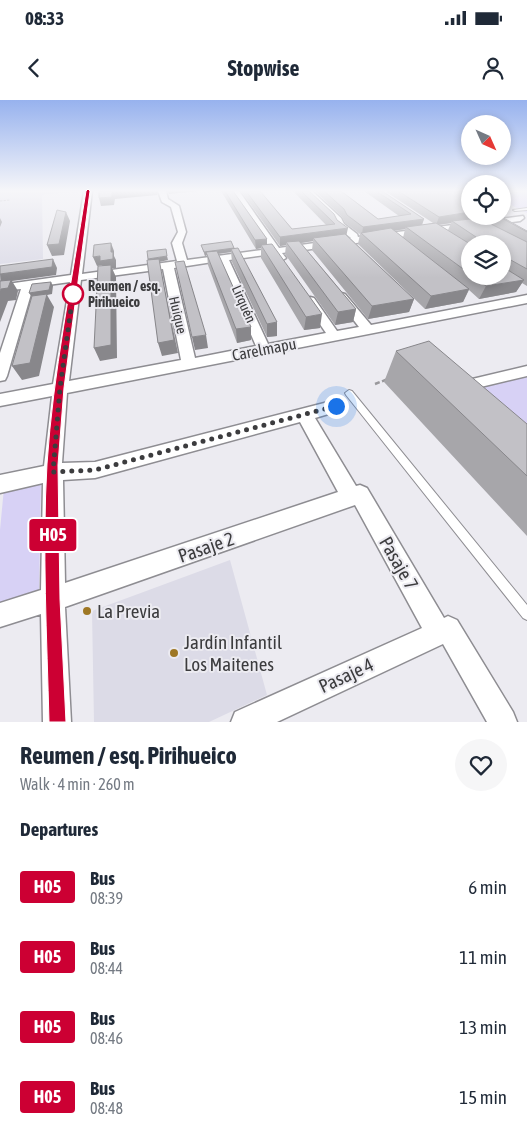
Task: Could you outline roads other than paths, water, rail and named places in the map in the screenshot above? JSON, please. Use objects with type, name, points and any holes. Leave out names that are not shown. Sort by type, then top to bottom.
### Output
[{"type":"street","points":[[57,722],[53,599],[53,472],[60,388],[86,220]]},
{"type":"street","points":[[179,220],[182,232],[177,243],[183,264]]},
{"type":"street","points":[[255,220],[285,264]]},
{"type":"street","points":[[338,220],[340,225],[359,240]]},
{"type":"street","points":[[421,220],[448,239]]},
{"type":"street","points":[[0,288],[469,225]]},
{"type":"street","points":[[478,225],[493,234]]},
{"type":"street","points":[[392,236],[406,247]]},
{"type":"street","points":[[347,242],[360,254]]},
{"type":"street","points":[[302,248],[313,261]]},
{"type":"street","name":"Lirquén","points":[[223,258],[264,349]]},
{"type":"street","name":"Huique","points":[[168,266],[189,364]]},
{"type":"street","points":[[331,283],[368,329]]},
{"type":"street","points":[[0,376],[28,284]]},
{"type":"street","points":[[302,288],[334,336]]},
{"type":"street","name":"Carelmapu","points":[[0,400],[334,336],[368,329],[421,314],[477,304],[527,299]]},
{"type":"street","points":[[468,385],[527,371]]},
{"type":"street","points":[[0,484],[53,472],[95,470],[336,406]]},
{"type":"street","name":"Pasaje 7","points":[[305,415],[355,496],[503,722]]},
{"type":"street","name":"Pasaje 2","points":[[0,615],[53,599],[355,496]]},
{"type":"street","name":"Pasaje 4","points":[[245,722],[443,631]]},
{"type":"lane","points":[[349,392],[527,614]]},
{"type":"place","name":"Reumen / esq. Pirihueico","points":[[73,294]]},
{"type":"place","name":"La Previa","points":[[87,611]]},
{"type":"place","name":"Jardín Infantil Los Maitenes","points":[[174,653]]}]
